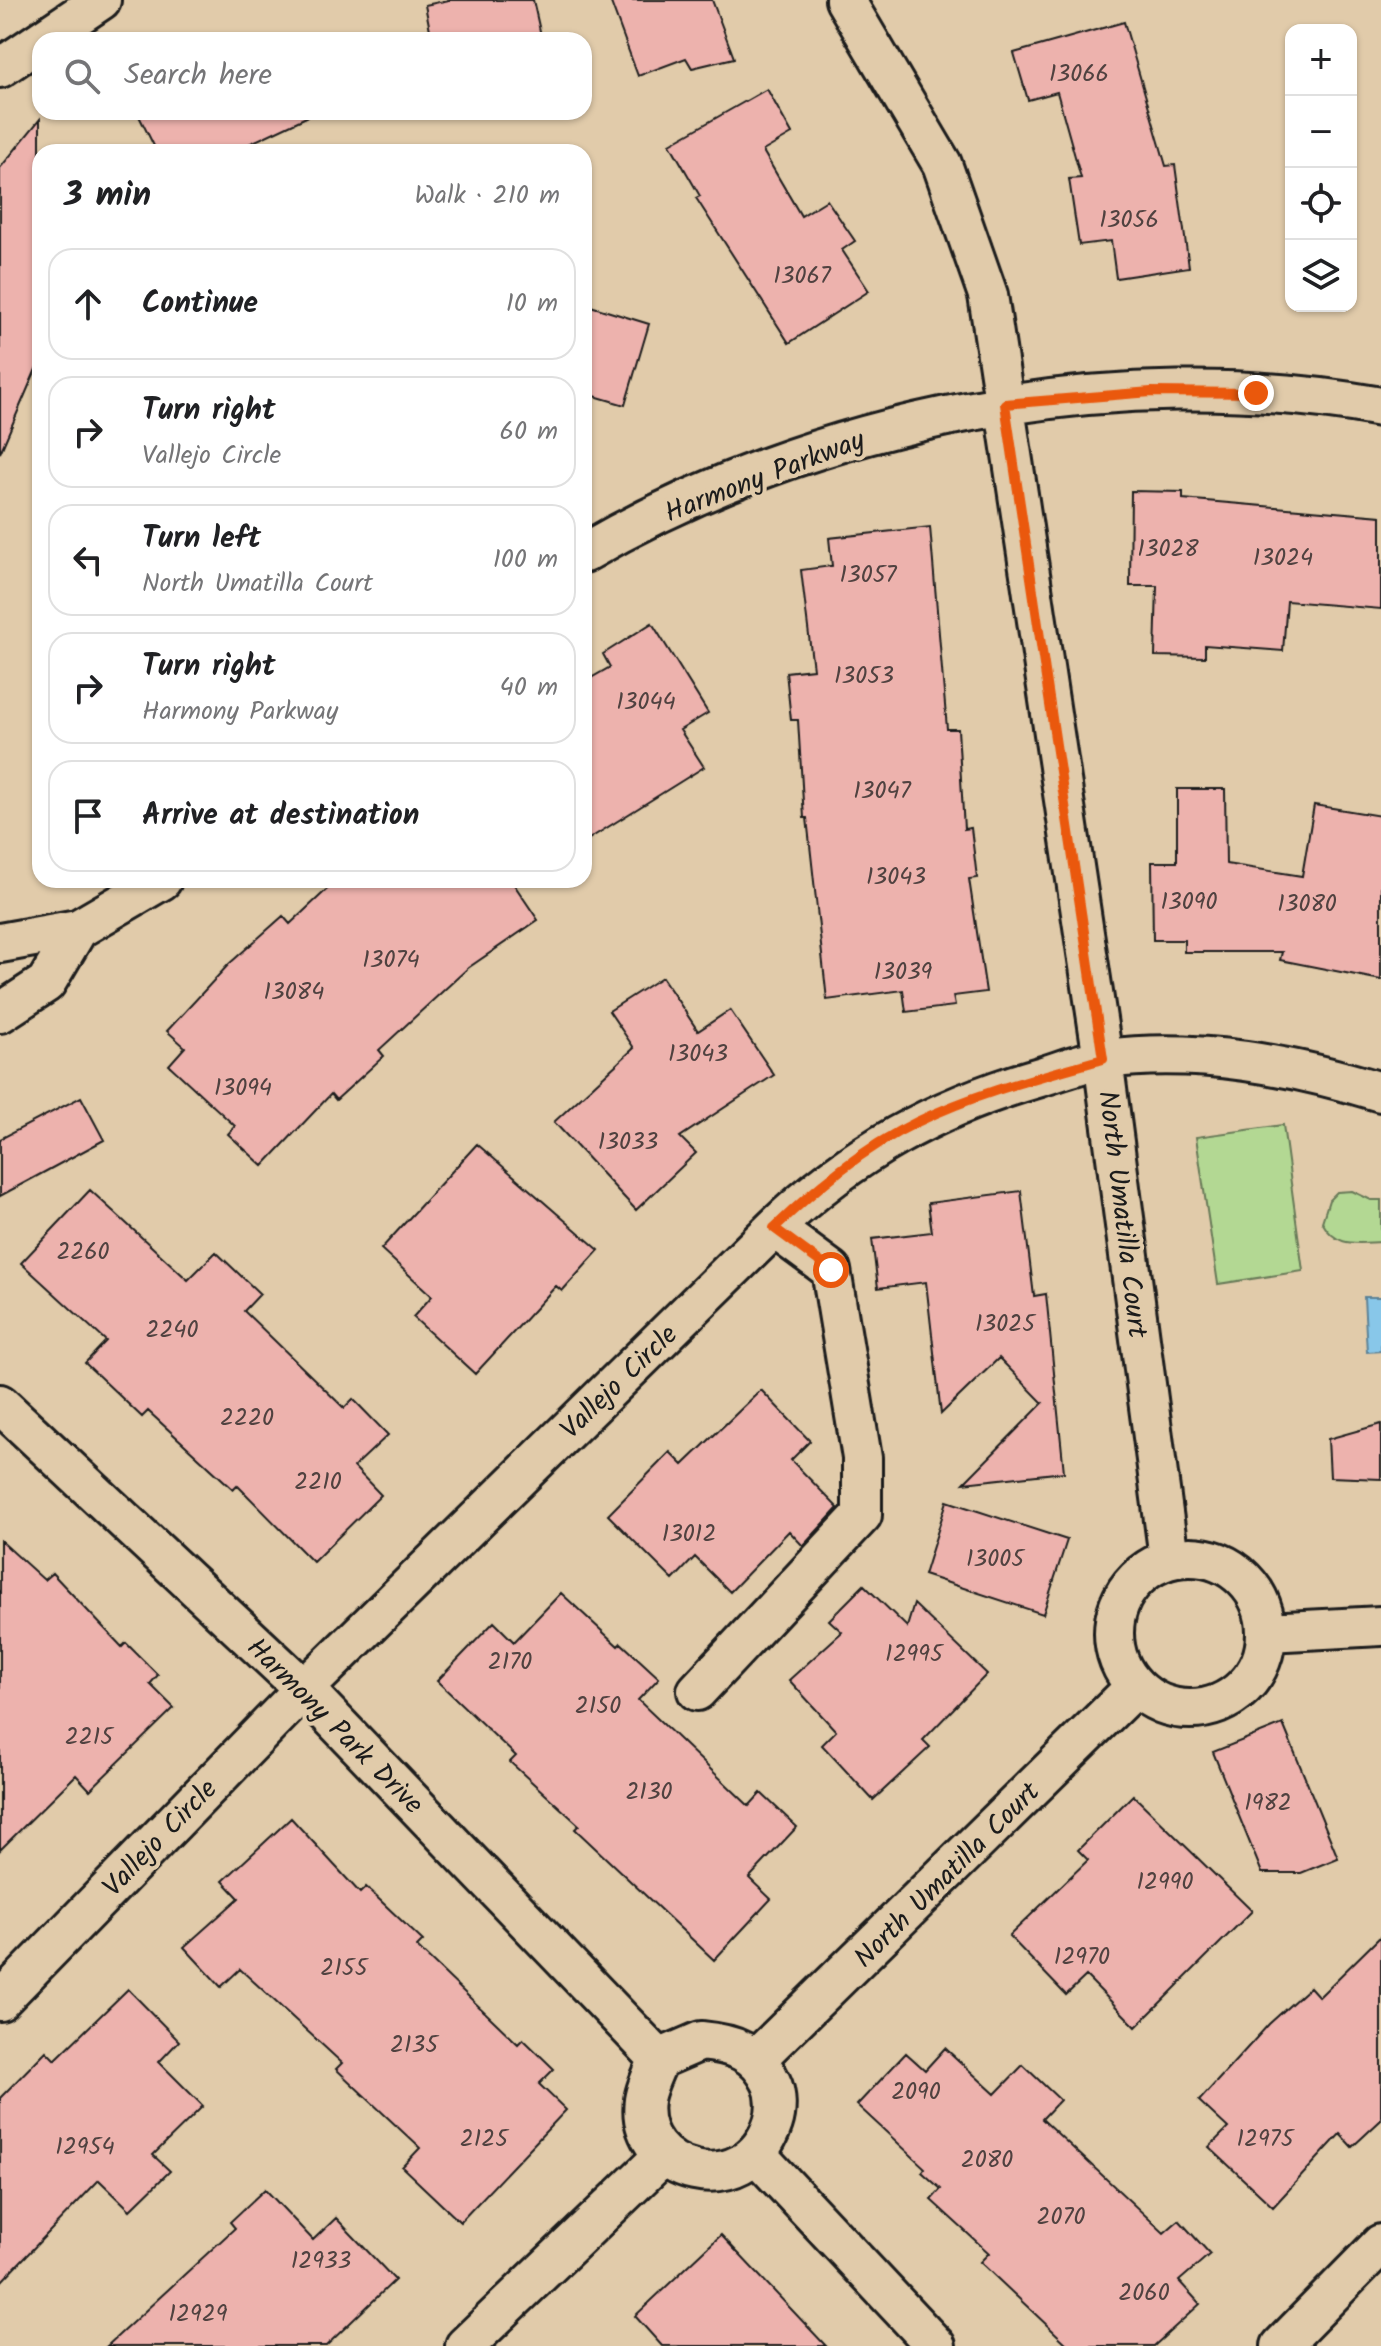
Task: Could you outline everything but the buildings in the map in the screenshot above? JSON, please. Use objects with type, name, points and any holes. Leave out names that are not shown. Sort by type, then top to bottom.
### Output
[{"type":"street","points":[[48,32],[101,0]]},
{"type":"street","name":"North Umatilla Court","points":[[845,0],[942,164],[988,295],[1103,1059],[1169,1558]]},
{"type":"street","points":[[2,60],[32,42]]},
{"type":"street","name":"Harmony Parkway","points":[[592,549],[698,495],[844,440],[1005,404],[1166,392],[1256,393],[1381,407]]},
{"type":"street","points":[[0,943],[78,929],[148,888]]},
{"type":"street","points":[[0,1013],[46,983],[78,929]]},
{"type":"street","name":"Vallejo Circle","points":[[0,2001],[304,1689],[774,1228],[834,1174],[915,1122],[1002,1087],[1103,1059],[1219,1057],[1277,1065],[1381,1092]]},
{"type":"street","points":[[697,1691],[862,1515],[862,1458],[831,1270],[774,1228]]},
{"type":"street","name":"Harmony Park Drive","points":[[0,1404],[304,1689],[659,2059]]},
{"type":"street","points":[[1204,1557],[1236,1571],[1259,1598],[1267,1632],[1261,1661],[1245,1687],[1220,1704],[1190,1710],[1160,1704],[1135,1687],[1115,1653],[1115,1614],[1134,1579],[1169,1558],[1204,1557]]},
{"type":"street","points":[[1267,1632],[1381,1626]]},
{"type":"street","name":"North Umatilla Court","points":[[756,2059],[1135,1687]]},
{"type":"street","points":[[701,2041],[730,2044],[756,2059],[772,2084],[777,2113],[767,2141],[757,2155],[719,2172],[690,2170],[664,2155],[648,2130],[644,2101],[659,2059],[701,2041]]},
{"type":"street","points":[[465,2346],[664,2155]]},
{"type":"street","points":[[757,2155],[936,2346]]},
{"type":"street","points":[[1281,2346],[1381,2244]]},
{"type":"green space","points":[[1283,1125],[1303,1271],[1218,1284],[1196,1137]]},
{"type":"green space","points":[[1352,1191],[1371,1200],[1381,1200],[1381,1242],[1340,1240],[1322,1222],[1329,1200],[1337,1192]]},
{"type":"water","points":[[1364,1297],[1381,1297],[1381,1351],[1367,1352]]},
{"type":"route","points":[[831,1270],[774,1228],[834,1174],[915,1122],[1002,1087],[1103,1059],[1005,404],[1151,392],[1256,393]]}]
